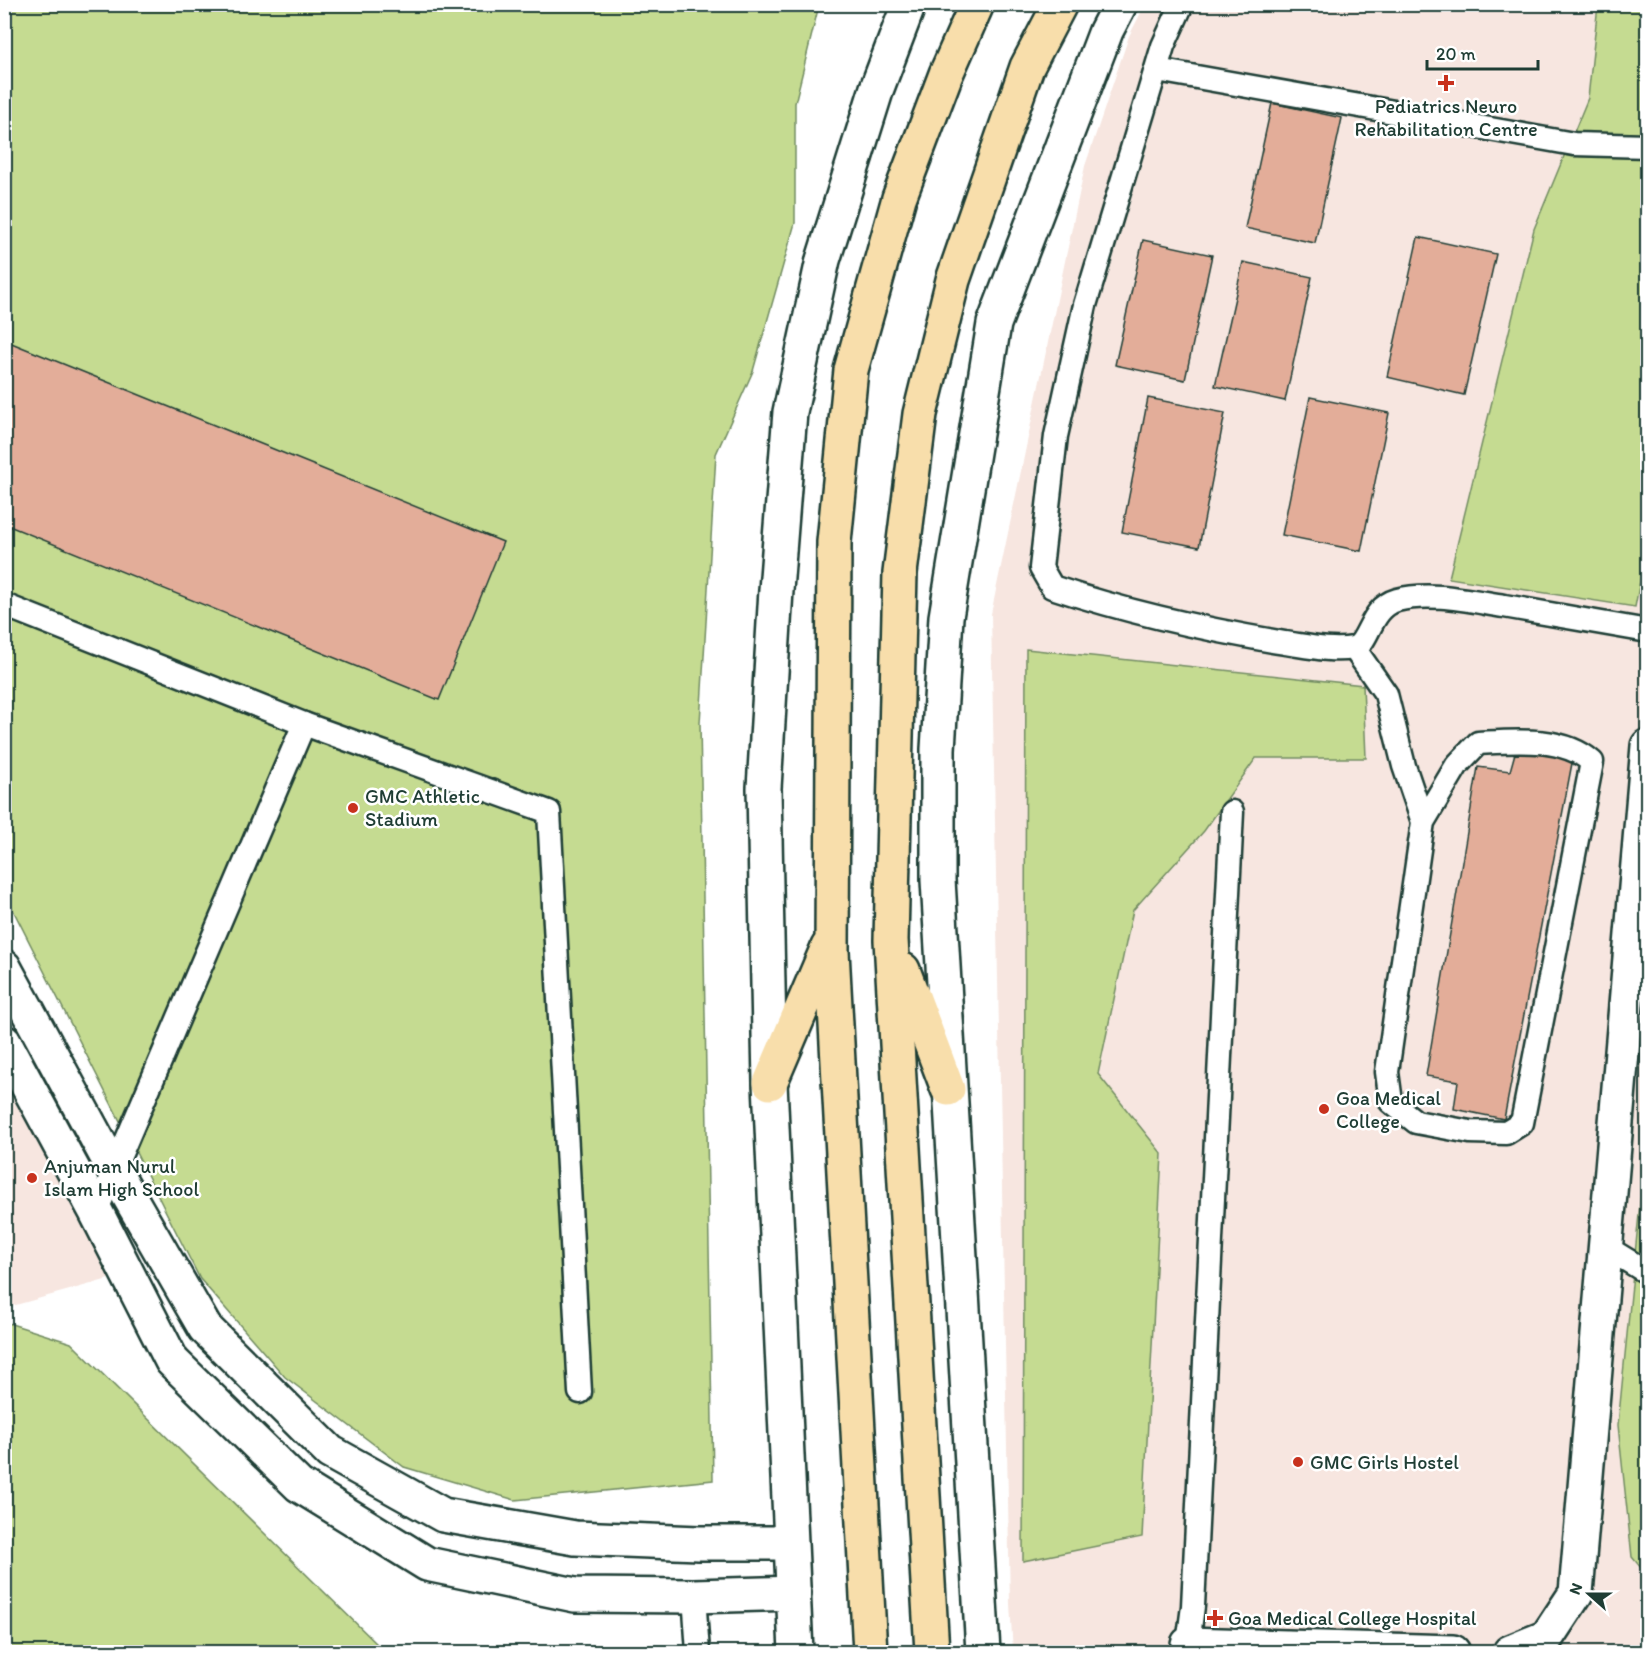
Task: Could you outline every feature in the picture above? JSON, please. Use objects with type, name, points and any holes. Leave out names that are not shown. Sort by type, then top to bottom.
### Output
[{"type":"highway","points":[[870,1653],[833,936],[834,542],[851,370],[899,198],[946,74],[977,4]]},
{"type":"highway","points":[[932,1653],[891,940],[900,573],[920,414],[952,280],[1027,67],[1060,4]]},
{"type":"highway","points":[[770,1083],[833,936]]},
{"type":"highway","points":[[891,940],[948,1089]]},
{"type":"street","points":[[796,1653],[770,1083],[764,788],[776,590],[790,412],[823,260],[877,88],[909,4]]},
{"type":"street","points":[[983,1653],[948,1089],[938,868],[938,749],[946,617],[994,324],[1102,42],[1120,4]]},
{"type":"street","points":[[1510,1653],[1554,1645],[1576,1593],[1647,746]]},
{"type":"street","points":[[4,968],[114,1170],[205,1328],[330,1452],[443,1515],[575,1538],[699,1543],[790,1543]]},
{"type":"street","points":[[4,1042],[96,1212],[172,1361],[299,1485],[427,1564],[575,1594],[694,1596],[794,1593]]},
{"type":"street","points":[[1188,1648],[1453,1653]]},
{"type":"lane","points":[[1182,4],[1163,46],[1085,305],[1056,436],[1041,568],[1052,587],[1088,599],[1255,638],[1313,647],[1354,648],[1362,643],[1373,618],[1387,603],[1404,598],[1436,598],[1481,603],[1647,631]]},
{"type":"lane","points":[[1157,70],[1574,144],[1647,146]]},
{"type":"lane","points":[[4,605],[304,724],[549,812],[580,1392]]},
{"type":"lane","points":[[1354,648],[1386,694],[1404,766],[1423,822],[1387,1072],[1390,1102],[1416,1122],[1470,1132],[1506,1133],[1522,1123],[1592,762],[1578,750],[1525,741],[1478,743],[1457,765],[1423,822]]},
{"type":"lane","points":[[96,1212],[304,724]]},
{"type":"lane","points":[[1188,1648],[1193,1606],[1232,812]]},
{"type":"lane","points":[[1604,1246],[1647,1273]]},
{"type":"lane","points":[[694,1596],[698,1653]]},
{"type":"shaded area","name":"Goa Medical College","points":[[1145,5],[1647,5],[1647,1652],[1013,1652],[1010,1604],[991,614],[1085,166],[1129,36]]},
{"type":"shaded area","name":"Anjuman Nurul Islam High School","points":[[4,1080],[116,1277],[5,1308],[4,1308]]},
{"type":"shaded area","points":[[380,1647],[516,1652],[379,1652]]},
{"type":"green space","name":"GMC Athletic Stadium","points":[[4,5],[819,5],[795,103],[795,223],[753,371],[716,454],[700,723],[713,1480],[515,1500],[404,1467],[285,1377],[200,1279],[5,894]]},
{"type":"green space","points":[[1598,5],[1647,5],[1648,540],[1635,607],[1449,578],[1534,229],[1588,98]]},
{"type":"green space","points":[[1026,649],[1363,685],[1366,758],[1256,758],[1204,831],[1133,910],[1098,1074],[1162,1154],[1142,1537],[1023,1561]]},
{"type":"green space","points":[[1647,1134],[1647,1575],[1632,1557],[1618,1425]]},
{"type":"green space","points":[[5,1322],[71,1343],[380,1647],[379,1652],[5,1652]]},
{"type":"building","points":[[1272,103],[1342,118],[1315,243],[1245,228]]},
{"type":"building","points":[[1418,237],[1496,254],[1464,395],[1387,377]]},
{"type":"building","points":[[1143,240],[1212,255],[1185,380],[1115,365]]},
{"type":"building","points":[[1243,262],[1312,277],[1285,401],[1215,386]]},
{"type":"building","points":[[4,340],[503,542],[439,700],[4,524]]},
{"type":"building","points":[[1310,397],[1389,413],[1361,551],[1282,535]]},
{"type":"building","points":[[1148,398],[1225,413],[1199,547],[1122,532]]},
{"type":"building","points":[[1517,746],[1573,758],[1504,1119],[1454,1109],[1458,1081],[1426,1076],[1478,767],[1510,771]]},
{"type":"place","name":"Pediatrics Neuro Rehabilitation Centre","points":[[1446,83]]},
{"type":"place","name":"GMC Athletic Stadium","points":[[353,808]]},
{"type":"place","name":"Goa Medical College","points":[[1324,1109]]},
{"type":"place","name":"Anjuman Nurul Islam High School","points":[[32,1178]]},
{"type":"place","name":"GMC Girls Hostel","points":[[1298,1462]]},
{"type":"place","name":"Goa Medical College Hospital","points":[[1215,1618]]}]
